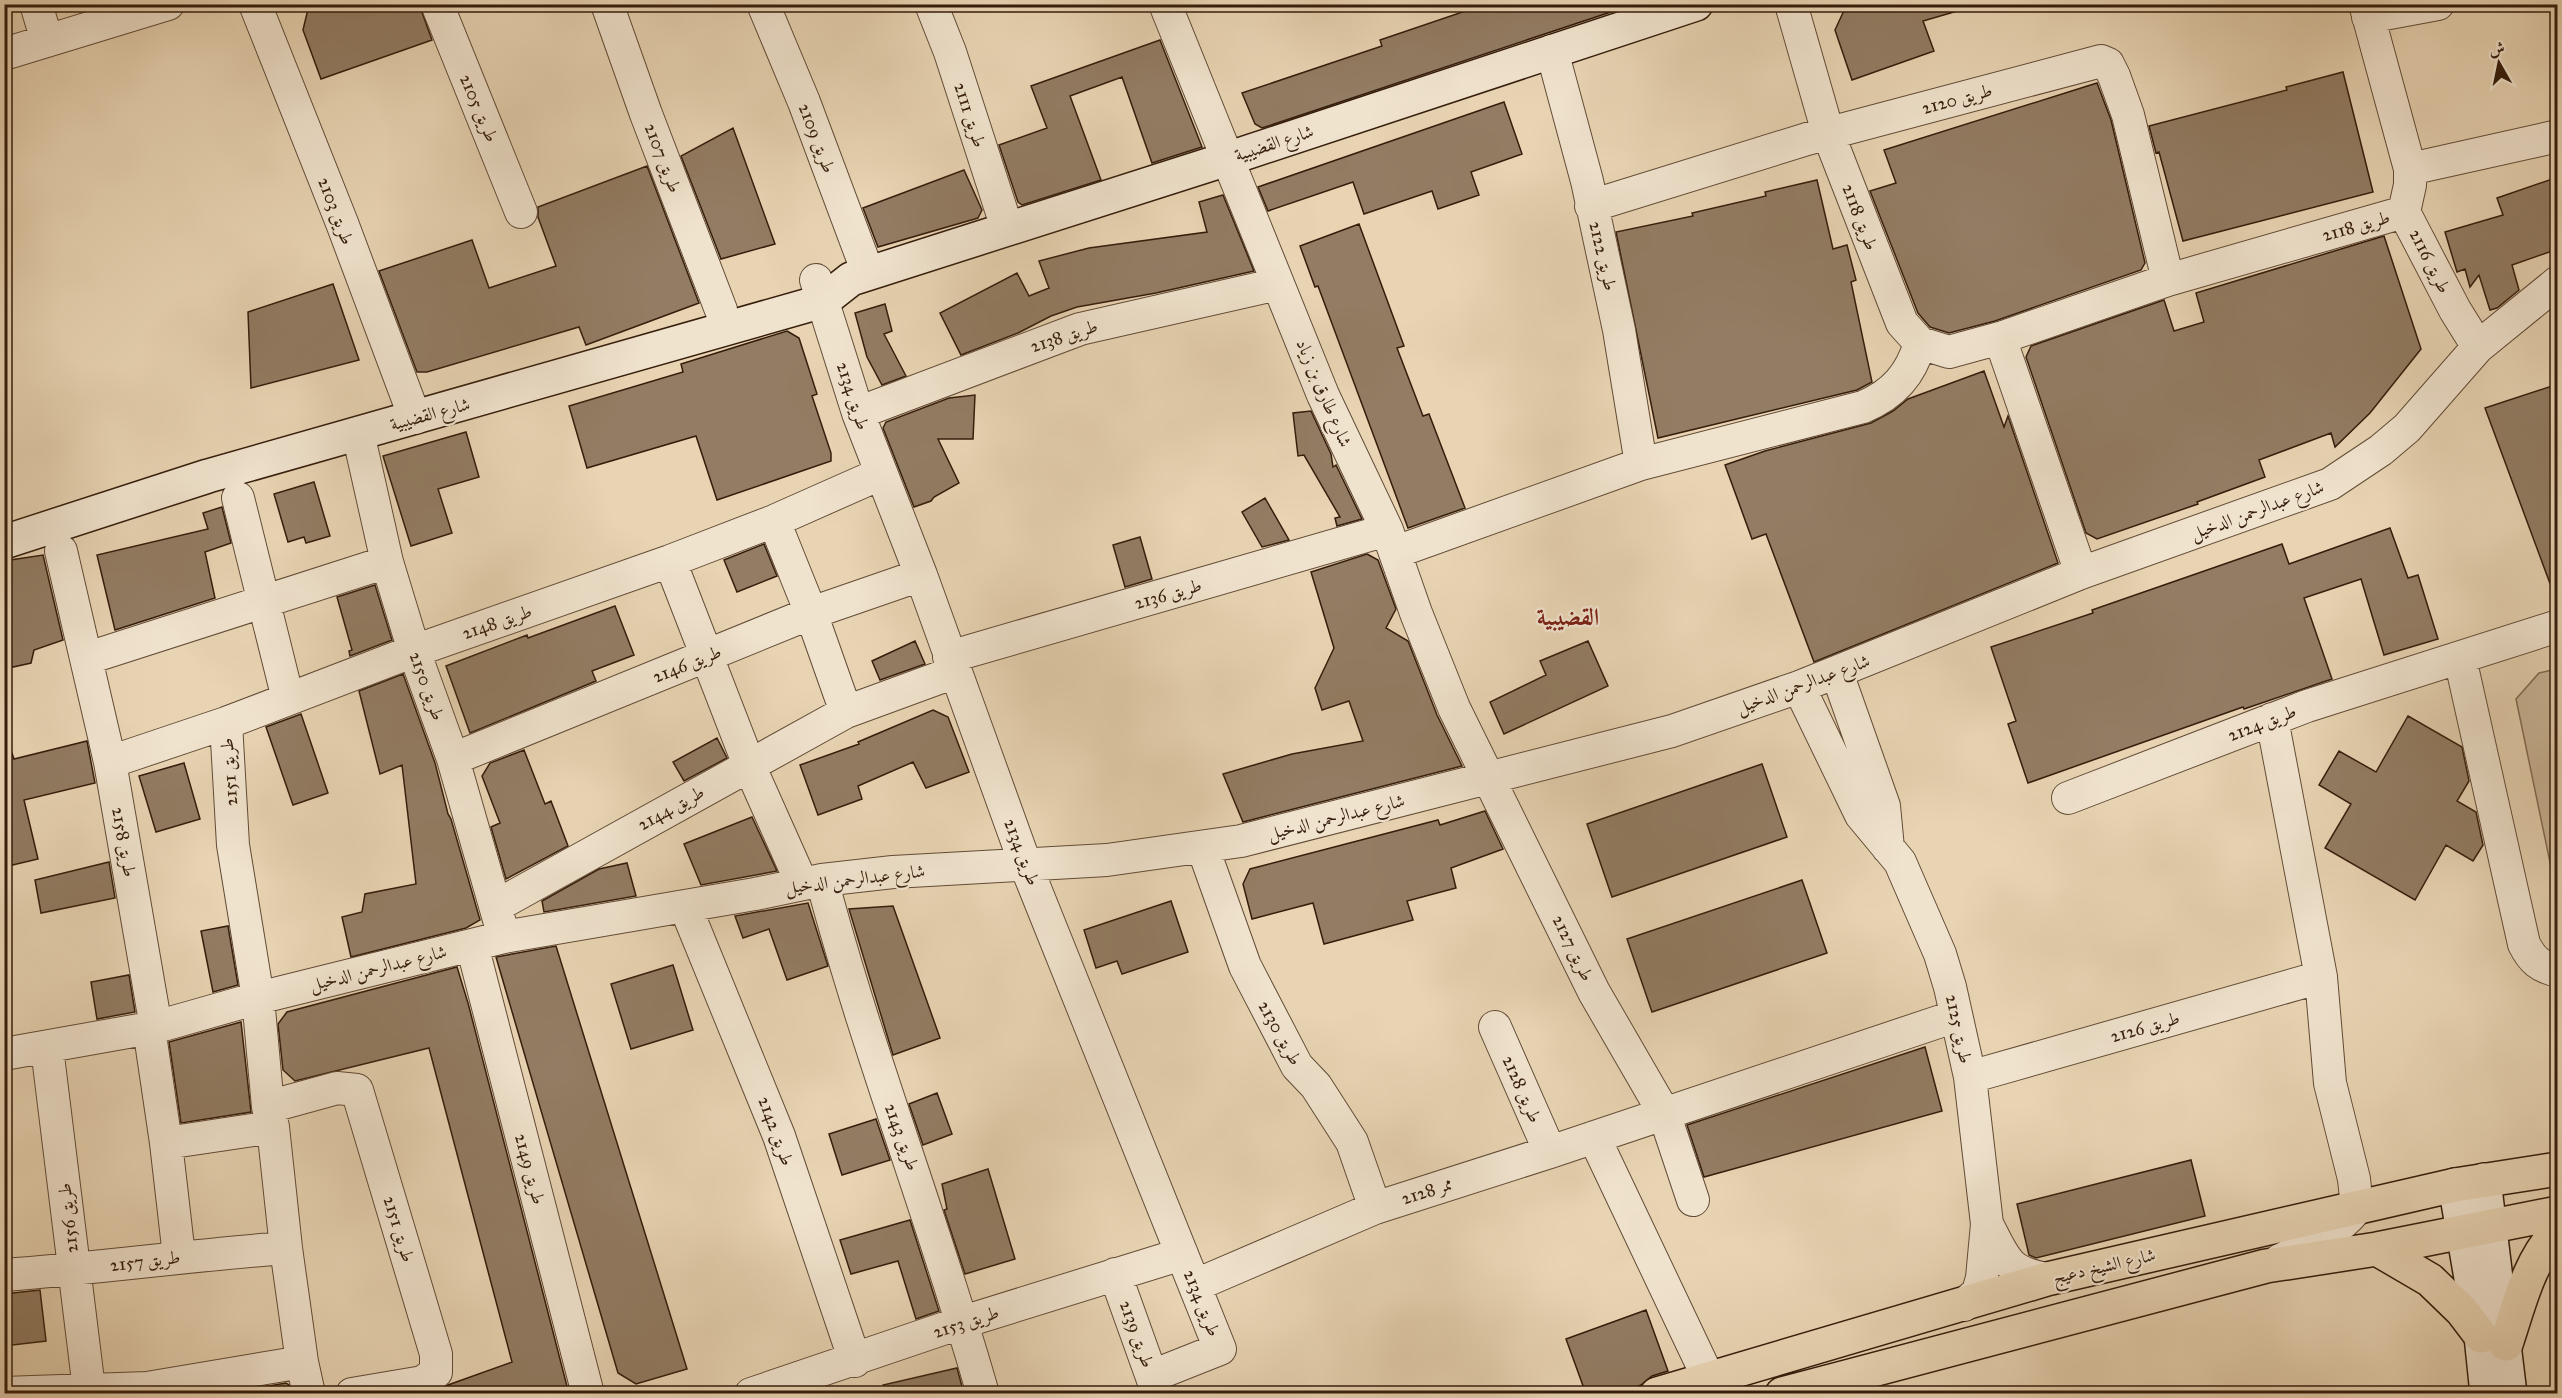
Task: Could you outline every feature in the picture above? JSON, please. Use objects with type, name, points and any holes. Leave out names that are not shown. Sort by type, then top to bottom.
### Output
[{"type":"main road","name":"شارع الشيخ دعيج","points":[[1657,1394],[1713,1387],[2047,1279],[2469,1183],[2558,1169]]},
{"type":"main road","points":[[1782,1394],[2266,1266],[2377,1249],[2558,1213]]},
{"type":"main road","points":[[2377,1249],[2430,1280],[2493,1340],[2529,1278],[2544,1244],[2558,1231]]},
{"type":"street","points":[[36,4],[47,41]]},
{"type":"street","points":[[4,54],[47,41],[112,12],[168,4]]},
{"type":"street","name":"طريق 2103","points":[[255,4],[412,408]]},
{"type":"street","name":"طريق 2105","points":[[437,4],[521,212]]},
{"type":"street","name":"طريق 2107","points":[[607,4],[645,114],[721,310]]},
{"type":"street","name":"طريق 2109","points":[[764,4],[804,102],[860,276]]},
{"type":"street","name":"طريق 2111","points":[[931,4],[950,52],[1007,228]]},
{"type":"street","name":"شارع طارق بن زياد","points":[[1165,4],[1323,395],[1392,541],[1416,613],[1454,708],[1490,778]]},
{"type":"street","name":"شارع القضيبية","points":[[4,519],[412,408],[820,290],[1552,51],[1645,12],[1696,4]]},
{"type":"street","name":"طريق 2118","points":[[1791,4],[1828,134],[1902,323],[1920,343],[1949,352],[2000,338],[2168,280],[2404,212]]},
{"type":"street","name":"طريق 2116","points":[[2438,4],[2367,11],[2410,169],[2410,184],[2404,212],[2455,310],[2478,347]]},
{"type":"street","name":"طريق 2122","points":[[1552,51],[1619,330],[1641,464]]},
{"type":"street","name":"طريق 2120","points":[[1591,206],[1828,134],[2101,61],[2108,64],[2128,115],[2168,280]]},
{"type":"street","points":[[2410,169],[2558,136]]},
{"type":"street","name":"شارع عبدالرحمن الدخيل","points":[[4,1054],[48,1048],[153,1027],[258,998],[504,937],[812,882],[893,872],[1107,860],[1241,841],[1672,731],[1837,673],[2081,573],[2330,484],[2381,450],[2407,428],[2478,347],[2558,282]]},
{"type":"street","name":"طريق 2138","points":[[858,413],[1080,329],[1278,284]]},
{"type":"street","name":"شارع القضيبية","points":[[412,408],[721,310],[820,290]]},
{"type":"street","name":"طريق 2134","points":[[820,290],[858,413],[921,575],[1026,866],[1220,1349],[1155,1385]]},
{"type":"street","points":[[2522,312],[2558,314]]},
{"type":"street","points":[[2000,338],[2081,573]]},
{"type":"street","points":[[1392,541],[1641,464],[1863,407],[1880,400],[1901,381],[1916,356],[1920,343]]},
{"type":"street","name":"طريق 2150","points":[[355,423],[387,562],[414,651],[453,759],[504,937]]},
{"type":"street","name":"شارع القضيبية","points":[[4,542],[205,466]]},
{"type":"street","name":"طريق 2148","points":[[110,762],[226,723],[414,651],[670,561],[774,521],[880,474]]},
{"type":"street","points":[[238,498],[288,699]]},
{"type":"street","points":[[774,521],[812,614],[846,712]]},
{"type":"street","name":"طريق 2136","points":[[952,664],[1392,541]]},
{"type":"street","name":"طريق 2158","points":[[61,551],[88,658],[110,762],[153,1027],[179,1256]]},
{"type":"street","name":"طريق 2143","points":[[670,561],[705,657],[749,765],[812,882],[846,968],[963,1322],[983,1394]]},
{"type":"street","points":[[88,658],[387,562]]},
{"type":"street","name":"طريق 2146","points":[[453,759],[812,614],[921,575]]},
{"type":"street","name":"طريق 2124","points":[[2068,798],[2272,719],[2558,626]]},
{"type":"street","points":[[2460,658],[2524,944],[2531,959],[2545,968],[2558,971]]},
{"type":"street","name":"طريق 2144","points":[[496,906],[846,712],[952,664]]},
{"type":"street","name":"طريق 2125","points":[[1837,673],[1884,806],[1888,848]]},
{"type":"street","name":"طريق 2125","points":[[1799,687],[1861,815],[1900,862],[1940,954],[1970,1077],[1987,1224],[1982,1278],[1978,1292],[1964,1305]]},
{"type":"street","points":[[2266,1266],[2312,1245],[2332,1232],[2357,1208],[2354,1179],[2330,1083],[2321,977],[2272,719]]},
{"type":"street","name":"طريق 2151","points":[[226,723],[233,844],[258,998],[286,1248],[302,1362],[309,1394]]},
{"type":"street","name":"طريق 2127","points":[[1490,778],[1594,992],[1664,1113],[1693,1200]]},
{"type":"street","name":"طريق 2130","points":[[1203,848],[1245,966],[1297,1066],[1316,1086],[1352,1142],[1375,1208]]},
{"type":"street","name":"طريق 2142","points":[[685,906],[779,1136],[855,1361]]},
{"type":"street","name":"طريق 2149","points":[[472,945],[588,1394]]},
{"type":"street","name":"طريق 2126","points":[[1970,1077],[2321,977]]},
{"type":"street","points":[[1664,1113],[1956,1016]]},
{"type":"street","name":"طريق 2128","points":[[1494,1027],[1550,1152]]},
{"type":"street","name":"طريق 2156","points":[[48,1048],[89,1389]]},
{"type":"street","name":"طريق 2151","points":[[271,1117],[337,1088],[357,1090],[436,1354],[436,1372],[423,1382],[352,1394]]},
{"type":"street","name":"ممر 2128","points":[[1196,1285],[1375,1208],[1664,1113]]},
{"type":"street","points":[[166,1143],[271,1117]]},
{"type":"street","points":[[1594,1137],[1713,1387]]},
{"type":"street","points":[[2469,1183],[2493,1340],[2510,1394]]},
{"type":"street","name":"طريق 2125","points":[[1987,1224],[2013,1267],[2024,1275],[2047,1279]]},
{"type":"street","name":"طريق 2157","points":[[4,1275],[73,1270],[179,1256],[286,1248]]},
{"type":"street","name":"طريق 2153","points":[[751,1394],[855,1361],[963,1322],[1182,1254]]},
{"type":"street","name":"طريق 2139","points":[[1115,1274],[1155,1385]]},
{"type":"street","points":[[2487,1394],[2493,1340]]},
{"type":"street","points":[[4,1392],[147,1388],[302,1362]]},
{"type":"shaded area","points":[[2558,669],[2557,896],[2516,699],[2539,673]]},
{"type":"building","points":[[321,4],[419,4],[432,40],[321,79],[303,30],[308,9]]},
{"type":"building","points":[[1486,4],[1635,4],[1262,128],[1255,124],[1242,93],[1382,46],[1380,40]]},
{"type":"building","points":[[1847,4],[1960,4],[1961,10],[1923,21],[1934,51],[1852,80],[1835,30]]},
{"type":"building","points":[[1160,40],[1202,147],[1152,163],[1122,77],[1070,96],[1101,180],[1022,205],[1018,202],[999,145],[1047,128],[1031,86]]},
{"type":"building","points":[[2343,72],[2373,192],[2183,241],[2159,152],[2156,153],[2149,126],[2287,90],[2286,87]]},
{"type":"building","points":[[2097,83],[2111,120],[2145,263],[2141,270],[1995,321],[1949,333],[1930,327],[1918,313],[1870,191],[1896,183],[1884,150]]},
{"type":"building","points":[[1504,102],[1522,154],[1471,172],[1479,195],[1438,209],[1432,191],[1364,214],[1353,182],[1268,211],[1258,187]]},
{"type":"building","points":[[733,128],[775,244],[721,259],[681,156]]},
{"type":"building","points":[[647,166],[699,303],[586,345],[579,327],[427,372],[417,372],[379,271],[472,240],[489,288],[556,266],[538,217],[538,207]]},
{"type":"building","points":[[964,170],[982,210],[978,218],[878,247],[863,208]]},
{"type":"building","points":[[2558,177],[2558,249],[2512,265],[2519,290],[2497,308],[2490,310],[2479,275],[2470,287],[2465,269],[2457,272],[2445,232],[2503,215],[2497,198]]},
{"type":"building","points":[[1817,180],[1833,249],[1847,245],[1856,280],[1851,282],[1872,382],[1857,390],[1658,438],[1616,232],[1693,216],[1692,213],[1766,196],[1765,192]]},
{"type":"building","points":[[1223,195],[1254,271],[1156,293],[1077,307],[961,355],[940,313],[1017,273],[1029,296],[1049,288],[1039,261],[1089,248],[1207,232],[1199,202]]},
{"type":"building","points":[[1359,224],[1404,346],[1397,348],[1423,416],[1429,414],[1465,508],[1408,528],[1318,286],[1315,287],[1300,246]]},
{"type":"building","points":[[2384,236],[2421,349],[2370,413],[2335,447],[2331,433],[2259,460],[2265,477],[2197,502],[2198,504],[2097,539],[2086,533],[2026,357],[2031,346],[2164,300],[2174,331],[2204,322],[2196,293]]},
{"type":"building","points":[[333,284],[359,360],[251,388],[248,312]]},
{"type":"building","points":[[885,304],[892,331],[884,334],[906,376],[882,385],[867,357],[855,313]]},
{"type":"building","points":[[787,331],[799,338],[817,394],[812,396],[831,453],[831,461],[717,500],[696,436],[587,468],[569,406],[683,372],[681,364]]},
{"type":"building","points":[[1984,371],[2004,427],[2008,416],[2058,563],[1814,662],[1766,534],[1752,539],[1725,465],[1765,451],[1871,423],[1893,411],[1908,399]]},
{"type":"building","points":[[2558,384],[2558,597],[2555,597],[2485,408]]},
{"type":"building","points":[[975,395],[973,439],[938,439],[959,483],[931,501],[914,507],[883,428],[886,422],[949,398]]},
{"type":"building","points":[[1311,411],[1331,454],[1333,467],[1336,465],[1362,519],[1337,526],[1335,518],[1340,517],[1304,455],[1298,456],[1293,413]]},
{"type":"building","points":[[466,432],[479,477],[438,489],[452,533],[411,546],[383,456]]},
{"type":"building","points":[[314,482],[330,536],[306,543],[304,537],[288,542],[274,494]]},
{"type":"building","points":[[1265,498],[1289,540],[1262,547],[1242,512]]},
{"type":"building","points":[[222,507],[231,543],[205,552],[215,598],[115,630],[97,555],[208,529],[203,513]]},
{"type":"building","points":[[2390,528],[2408,578],[2418,575],[2438,639],[2384,655],[2361,579],[2304,598],[2332,679],[2244,709],[2243,707],[2028,783],[2008,724],[2016,721],[1991,647],[2093,613],[2092,610],[2282,544],[2289,564]]},
{"type":"building","points":[[1140,537],[1152,579],[1125,587],[1113,545]]},
{"type":"building","points":[[764,544],[777,576],[737,592],[724,560]]},
{"type":"building","points":[[1367,554],[1378,560],[1396,609],[1386,628],[1408,641],[1437,715],[1462,766],[1243,822],[1223,774],[1292,754],[1363,741],[1349,701],[1322,710],[1315,688],[1334,648],[1311,572]]},
{"type":"building","points":[[43,555],[63,640],[34,650],[31,663],[4,669],[4,561]]},
{"type":"building","points":[[375,585],[392,640],[350,656],[349,651],[352,650],[337,597]]},
{"type":"building","points":[[615,606],[634,655],[592,671],[596,681],[470,733],[446,666],[527,635],[528,638]]},
{"type":"building","points":[[915,641],[925,664],[880,680],[872,661]]},
{"type":"building","points":[[1588,641],[1608,686],[1504,734],[1490,702],[1546,675],[1540,661]]},
{"type":"building","points":[[403,674],[435,763],[480,920],[466,928],[351,957],[342,917],[362,912],[365,894],[416,884],[402,765],[380,774],[359,691]]},
{"type":"building","points":[[933,710],[948,717],[969,772],[926,788],[913,762],[858,786],[862,799],[818,815],[800,765],[859,744],[858,742]]},
{"type":"building","points":[[301,714],[328,793],[293,805],[266,727]]},
{"type":"building","points":[[2408,716],[2462,747],[2469,781],[2457,801],[2476,812],[2483,845],[2473,861],[2446,845],[2415,900],[2325,848],[2351,804],[2319,785],[2339,751],[2376,772]]},
{"type":"building","points":[[717,738],[727,758],[684,781],[673,762]]},
{"type":"building","points":[[87,741],[95,783],[24,800],[38,859],[4,867],[4,754],[12,753],[14,759]]},
{"type":"building","points":[[524,750],[545,804],[551,801],[568,846],[506,879],[491,827],[500,823],[482,776],[490,763]]},
{"type":"building","points":[[184,763],[200,819],[156,832],[139,776]]},
{"type":"building","points":[[1762,764],[1787,837],[1612,897],[1587,824]]},
{"type":"building","points":[[1485,811],[1503,849],[1451,868],[1456,888],[1407,901],[1413,920],[1324,944],[1313,903],[1252,919],[1243,884],[1250,869],[1438,820],[1440,825]]},
{"type":"building","points":[[752,817],[777,871],[701,885],[684,844]]},
{"type":"building","points":[[109,862],[115,898],[41,913],[35,880]]},
{"type":"building","points":[[627,863],[636,896],[544,912],[542,901],[599,869]]},
{"type":"building","points":[[1802,880],[1827,953],[1652,1012],[1627,939]]},
{"type":"building","points":[[1171,901],[1188,952],[1122,974],[1117,961],[1096,968],[1084,930]]},
{"type":"building","points":[[808,903],[828,966],[787,980],[769,929],[743,938],[735,916]]},
{"type":"building","points":[[893,906],[940,1038],[893,1055],[849,909]]},
{"type":"building","points":[[228,926],[238,985],[213,992],[201,931]]},
{"type":"building","points":[[556,946],[687,1369],[636,1384],[618,1373],[496,957]]},
{"type":"building","points":[[673,965],[693,1030],[631,1049],[611,984]]},
{"type":"building","points":[[457,967],[569,1394],[438,1394],[448,1385],[512,1362],[429,1048],[295,1081],[283,1070],[278,1024],[287,1012]]},
{"type":"building","points":[[129,975],[135,1012],[97,1019],[91,982]]},
{"type":"building","points":[[241,1022],[251,1112],[181,1123],[169,1042]]},
{"type":"building","points":[[1925,1047],[1942,1111],[1704,1177],[1687,1125]]},
{"type":"building","points":[[937,1093],[952,1134],[923,1145],[909,1104]]},
{"type":"building","points":[[876,1119],[890,1160],[842,1175],[829,1134]]},
{"type":"building","points":[[2191,1160],[2205,1216],[2036,1258],[2029,1255],[2017,1204]]},
{"type":"building","points":[[988,1169],[1015,1259],[965,1274],[944,1210],[947,1209],[942,1184]]},
{"type":"building","points":[[910,1220],[939,1311],[916,1319],[898,1261],[851,1274],[840,1240]]},
{"type":"building","points":[[40,1290],[46,1341],[4,1346],[4,1294]]},
{"type":"building","points":[[1646,1310],[1668,1371],[1652,1376],[1641,1385],[1617,1394],[1586,1394],[1566,1339]]},
{"type":"building","points":[[957,1368],[964,1394],[884,1394],[883,1385]]},
{"type":"building","points":[[286,1383],[289,1385],[290,1394],[223,1394]]},
{"type":"district","name":"القضيبية","points":[[1568,617]]}]
